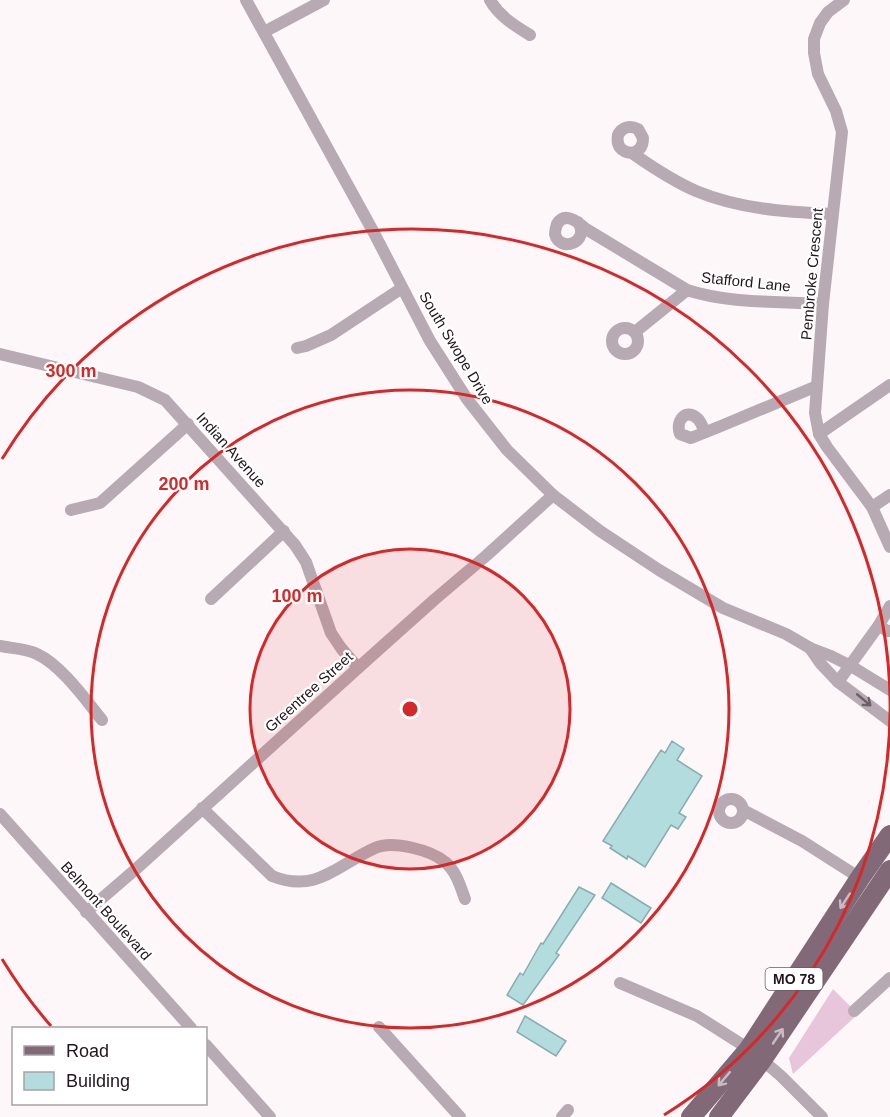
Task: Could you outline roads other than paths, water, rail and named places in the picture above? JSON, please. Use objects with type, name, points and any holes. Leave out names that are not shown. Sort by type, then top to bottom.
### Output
[{"type":"main road","name":"MO 78","points":[[719,1117],[860,878],[890,835]]},
{"type":"main road","name":"MO 78","points":[[691,1117],[755,1054],[890,870]]},
{"type":"street","name":"South Swope Drive","points":[[246,0],[369,223],[430,341],[466,399],[507,450],[553,495],[600,531],[660,570],[723,608],[786,634],[810,648],[831,656],[890,690]]},
{"type":"street","points":[[264,32],[324,0]]},
{"type":"street","points":[[490,0],[512,24],[530,35]]},
{"type":"street","name":"Pembroke Crescent","points":[[844,0],[828,12],[820,23],[814,39],[818,74],[836,111],[842,132],[823,304],[815,413],[819,434],[872,507],[890,547]]},
{"type":"street","points":[[632,153],[673,180],[730,202],[764,209],[832,214]]},
{"type":"street","name":"Stafford Lane","points":[[578,222],[687,290],[704,296],[823,304]]},
{"type":"street","points":[[297,348],[331,335],[402,288]]},
{"type":"street","points":[[635,332],[687,290]]},
{"type":"street","name":"Indian Avenue","points":[[0,354],[138,387],[165,400],[295,545],[306,562],[331,633],[358,668]]},
{"type":"street","points":[[819,434],[890,385]]},
{"type":"street","points":[[705,432],[817,386]]},
{"type":"street","points":[[71,510],[100,503],[188,424]]},
{"type":"street","name":"Greentree Street","points":[[86,912],[553,495]]},
{"type":"street","points":[[872,507],[890,495]]},
{"type":"street","points":[[210,599],[284,531]]},
{"type":"street","points":[[838,682],[885,628],[890,606]]},
{"type":"street","points":[[0,646],[36,653],[57,668],[102,720]]},
{"type":"street","name":"South Swope Drive","points":[[810,648],[838,682],[890,721]]},
{"type":"street","points":[[202,808],[272,876],[282,880],[312,881],[377,847],[402,846],[424,850],[445,862],[458,879],[465,898]]},
{"type":"street","points":[[743,810],[802,841],[860,878]]},
{"type":"street","name":"Belmont Boulevard","points":[[0,814],[188,1027]]},
{"type":"street","points":[[854,1011],[890,978]]},
{"type":"street","points":[[620,983],[697,1016],[755,1054],[822,1117]]},
{"type":"street","points":[[379,1027],[460,1117]]},
{"type":"street","points":[[207,1046],[270,1117]]}]
